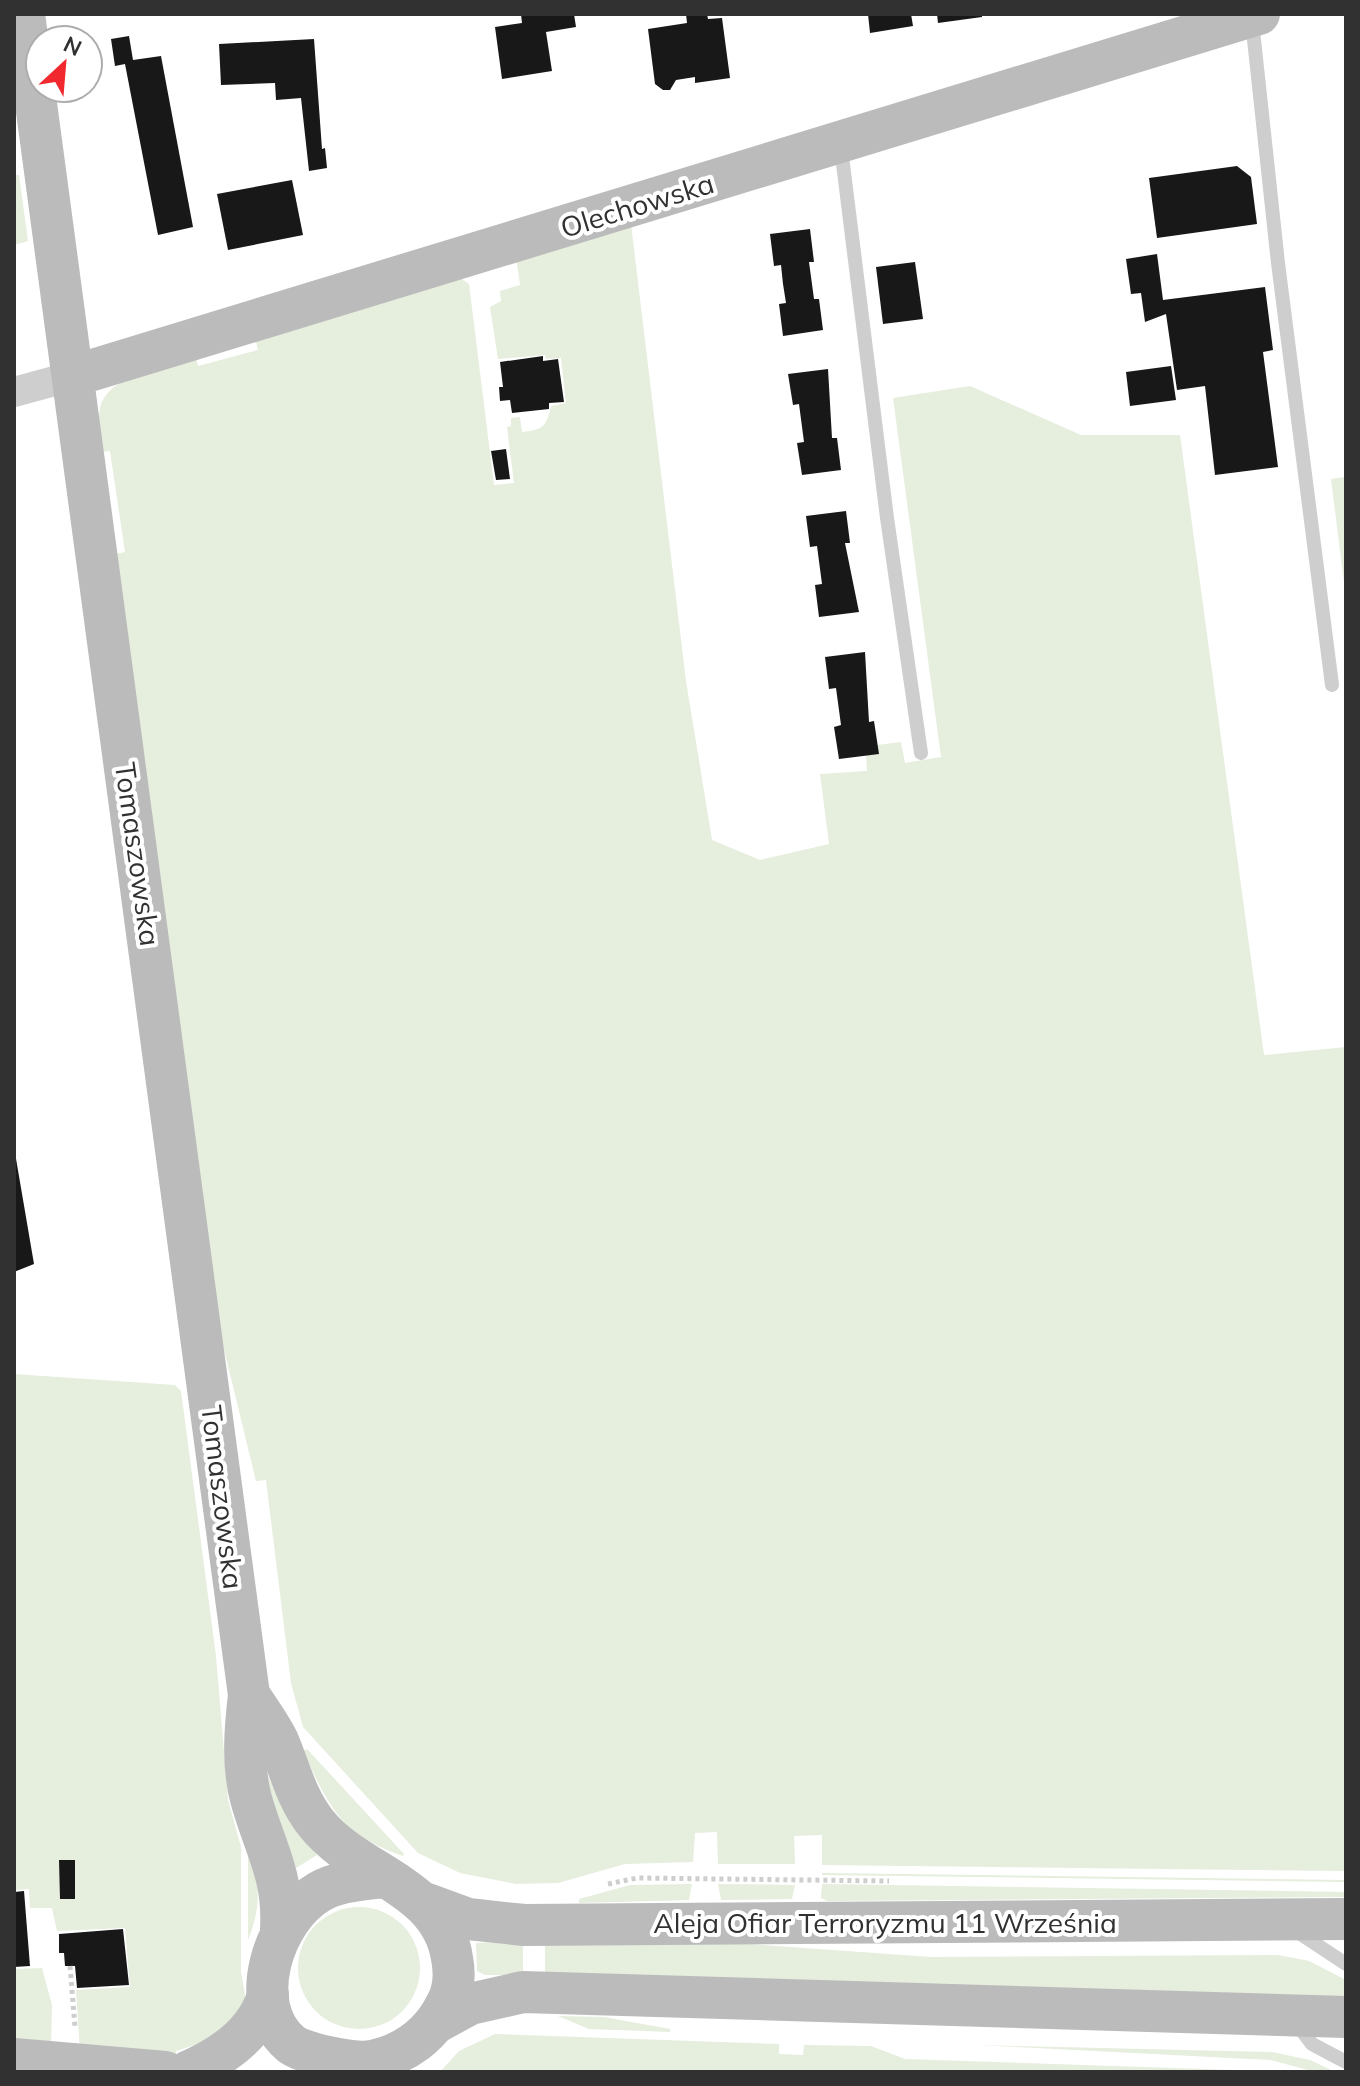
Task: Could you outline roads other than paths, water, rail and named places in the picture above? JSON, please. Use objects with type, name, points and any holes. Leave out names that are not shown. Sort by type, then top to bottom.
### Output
[{"type":"street","name":"Tomaszowska","points":[[24,14],[249,1695],[244,1738],[251,1797],[281,1886],[281,1929]]},
{"type":"street","name":"Olechowska","points":[[14,392],[1255,15]]},
{"type":"street","name":"Tomaszowska","points":[[249,1695],[278,1742],[290,1779],[315,1821],[342,1851],[383,1877]]},
{"type":"street","points":[[187,2072],[243,2037],[260,2017],[268,1995],[281,1929],[299,1907],[319,1892],[341,1883],[383,1877],[427,1904],[450,1942],[455,1973],[449,2000],[437,2022]]},
{"type":"street","name":"Aleja Ofiar Terroryzmu 11 Września","points":[[427,1904],[468,1919],[524,1925],[1346,1919]]},
{"type":"street","points":[[234,2072],[295,2059],[376,2065],[405,2050],[437,2022],[470,2004],[523,1992],[1346,2017]]},
{"type":"street","points":[[268,1995],[276,2024],[295,2059]]},
{"type":"street","points":[[14,2059],[165,2072]]},
{"type":"lane","points":[[1255,15],[1278,263],[1332,685]]},
{"type":"lane","points":[[840,143],[887,518],[921,753]]},
{"type":"lane","points":[[1278,1919],[1346,1964]]},
{"type":"lane","points":[[1291,2017],[1312,2044],[1346,2062]]}]
